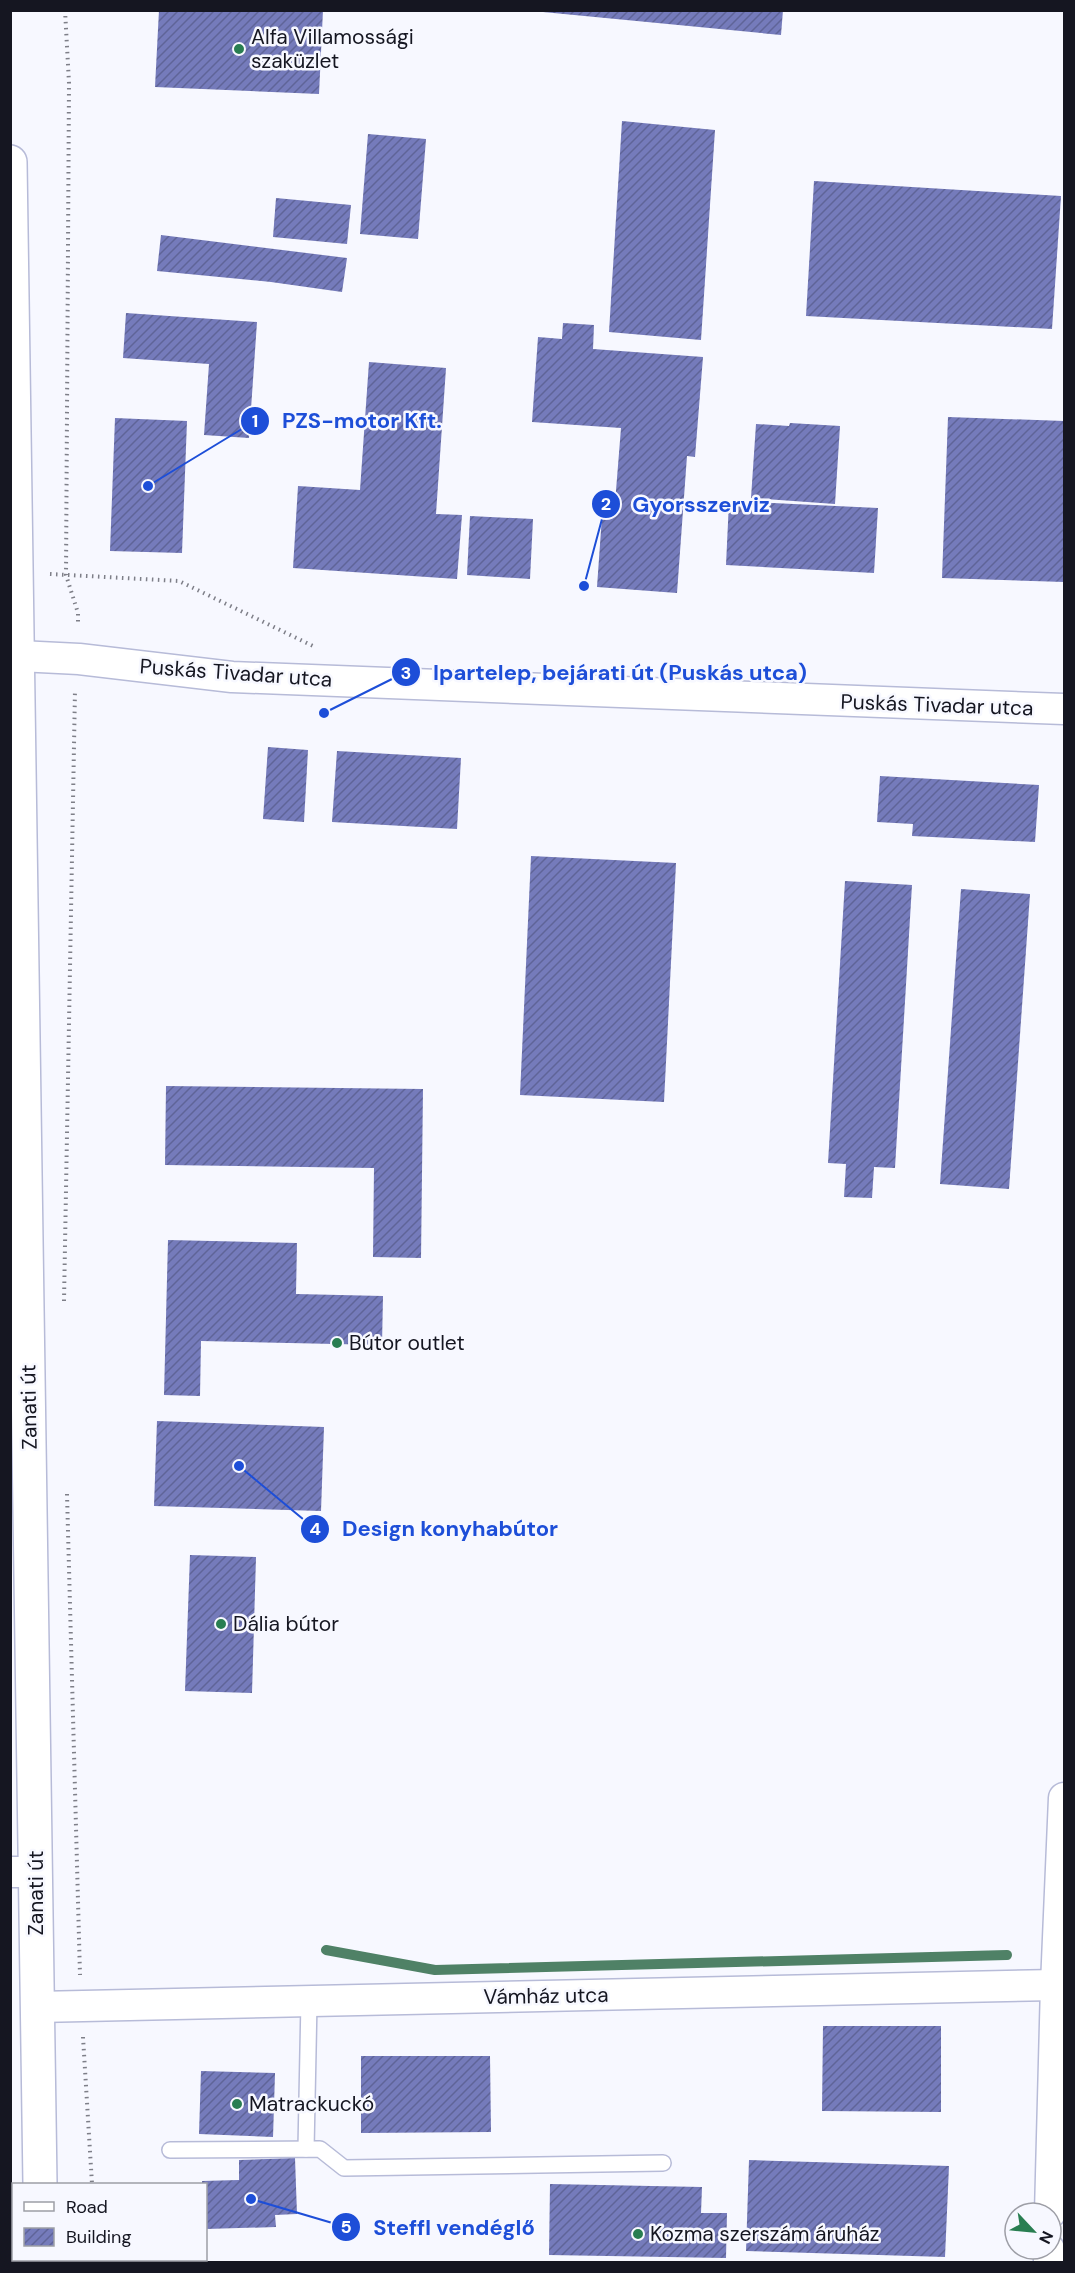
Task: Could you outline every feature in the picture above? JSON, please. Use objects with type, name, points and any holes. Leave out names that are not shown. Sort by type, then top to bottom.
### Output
[{"type":"street","name":"Zanati út","points":[[10,162],[19,656],[16,815],[19,1344],[27,1610],[23,1872],[37,2007],[40,2183]]},
{"type":"street","name":"Puskás Tivadar utca","points":[[19,656],[79,659],[232,677],[1065,709]]},
{"type":"street","points":[[1051,2201],[1065,1798]]},
{"type":"street","name":"Vámház utca","points":[[37,2007],[1060,1985]]},
{"type":"lane","points":[[306,2149],[309,2001]]},
{"type":"lane","points":[[170,2150],[320,2149],[344,2168],[663,2163]]},
{"type":"path","points":[[64,1309],[74,702],[79,659],[78,613],[66,575],[69,83],[65,10]]},
{"type":"path","points":[[66,575],[179,581],[283,631]]},
{"type":"path","points":[[67,1486],[81,2007],[92,2183]]},
{"type":"building","name":"Alfa Villamossági szaküzlet","points":[[159,10],[323,10],[319,94],[155,87]]},
{"type":"building","points":[[543,10],[783,10],[781,35],[543,12]]},
{"type":"building","points":[[622,121],[715,130],[701,340],[609,332]]},
{"type":"building","points":[[368,134],[426,139],[418,239],[360,234]]},
{"type":"building","points":[[814,181],[1061,196],[1052,329],[806,316]]},
{"type":"building","points":[[276,198],[351,205],[347,244],[273,237]]},
{"type":"building","points":[[161,235],[347,258],[342,292],[271,282],[157,271]]},
{"type":"building","points":[[126,313],[257,322],[249,438],[204,435],[209,364],[123,358]]},
{"type":"building","points":[[563,323],[594,325],[593,349],[703,357],[695,457],[687,456],[677,593],[597,587],[603,502],[615,503],[621,428],[532,422],[538,337],[562,339]]},
{"type":"building","points":[[369,362],[446,368],[436,514],[462,515],[457,579],[293,568],[298,486],[360,490]]},
{"type":"building","points":[[948,417],[1064,421],[1064,582],[942,578]]},
{"type":"building","points":[[115,418],[187,421],[182,553],[110,551]]},
{"type":"building","points":[[790,423],[840,426],[835,504],[751,498],[756,424],[789,426]]},
{"type":"building","points":[[729,501],[878,508],[874,573],[726,565]]},
{"type":"building","points":[[470,516],[533,519],[530,579],[467,575]]},
{"type":"building","points":[[268,747],[308,750],[304,822],[263,819]]},
{"type":"building","points":[[337,751],[461,758],[457,829],[332,822]]},
{"type":"building","points":[[880,776],[1039,785],[1035,842],[912,836],[913,824],[877,822]]},
{"type":"building","points":[[531,856],[676,863],[664,1102],[520,1095]]},
{"type":"building","points":[[845,881],[912,885],[895,1168],[874,1167],[872,1198],[844,1197],[846,1164],[828,1163]]},
{"type":"building","points":[[961,889],[1030,894],[1009,1189],[940,1184]]},
{"type":"building","points":[[166,1086],[423,1089],[421,1258],[373,1257],[374,1168],[165,1165]]},
{"type":"building","name":"Bútor outlet","points":[[168,1240],[297,1243],[296,1294],[383,1296],[382,1345],[201,1341],[200,1396],[164,1395]]},
{"type":"building","points":[[157,1421],[324,1427],[321,1511],[154,1506]]},
{"type":"building","name":"Dália bútor","points":[[190,1555],[256,1557],[252,1693],[185,1691]]},
{"type":"building","points":[[823,2026],[941,2026],[941,2112],[822,2111]]},
{"type":"building","points":[[361,2056],[490,2056],[491,2132],[361,2133]]},
{"type":"building","name":"Matrackuckó","points":[[201,2071],[275,2073],[273,2137],[199,2134]]},
{"type":"building","points":[[295,2158],[297,2214],[275,2215],[276,2227],[207,2229],[207,2183],[202,2183],[202,2181],[239,2180],[239,2160]]},
{"type":"building","points":[[749,2160],[949,2166],[945,2257],[746,2251]]},
{"type":"building","name":"Kozma szerszám áruház","points":[[550,2184],[702,2187],[701,2213],[727,2213],[726,2258],[549,2255]]},
{"type":"waterway","points":[[326,1950],[435,1970],[1007,1955]]},
{"type":"place","name":"Alfa Villamossági szaküzlet","points":[[239,49]]},
{"type":"place","name":"PZS-motor Kft.","points":[[148,486]]},
{"type":"place","name":"Gyorsszerviz","points":[[584,586]]},
{"type":"place","name":"Ipartelep, bejárati út (Puskás utca)","points":[[324,713]]},
{"type":"place","name":"Bútor outlet","points":[[337,1343]]},
{"type":"place","name":"Design konyhabútor","points":[[239,1466]]},
{"type":"place","name":"Dália bútor","points":[[221,1624]]},
{"type":"place","name":"Matrackuckó","points":[[237,2104]]},
{"type":"place","name":"Steffl vendéglő","points":[[251,2199]]},
{"type":"place","name":"Kozma szerszám áruház","points":[[638,2234]]}]
